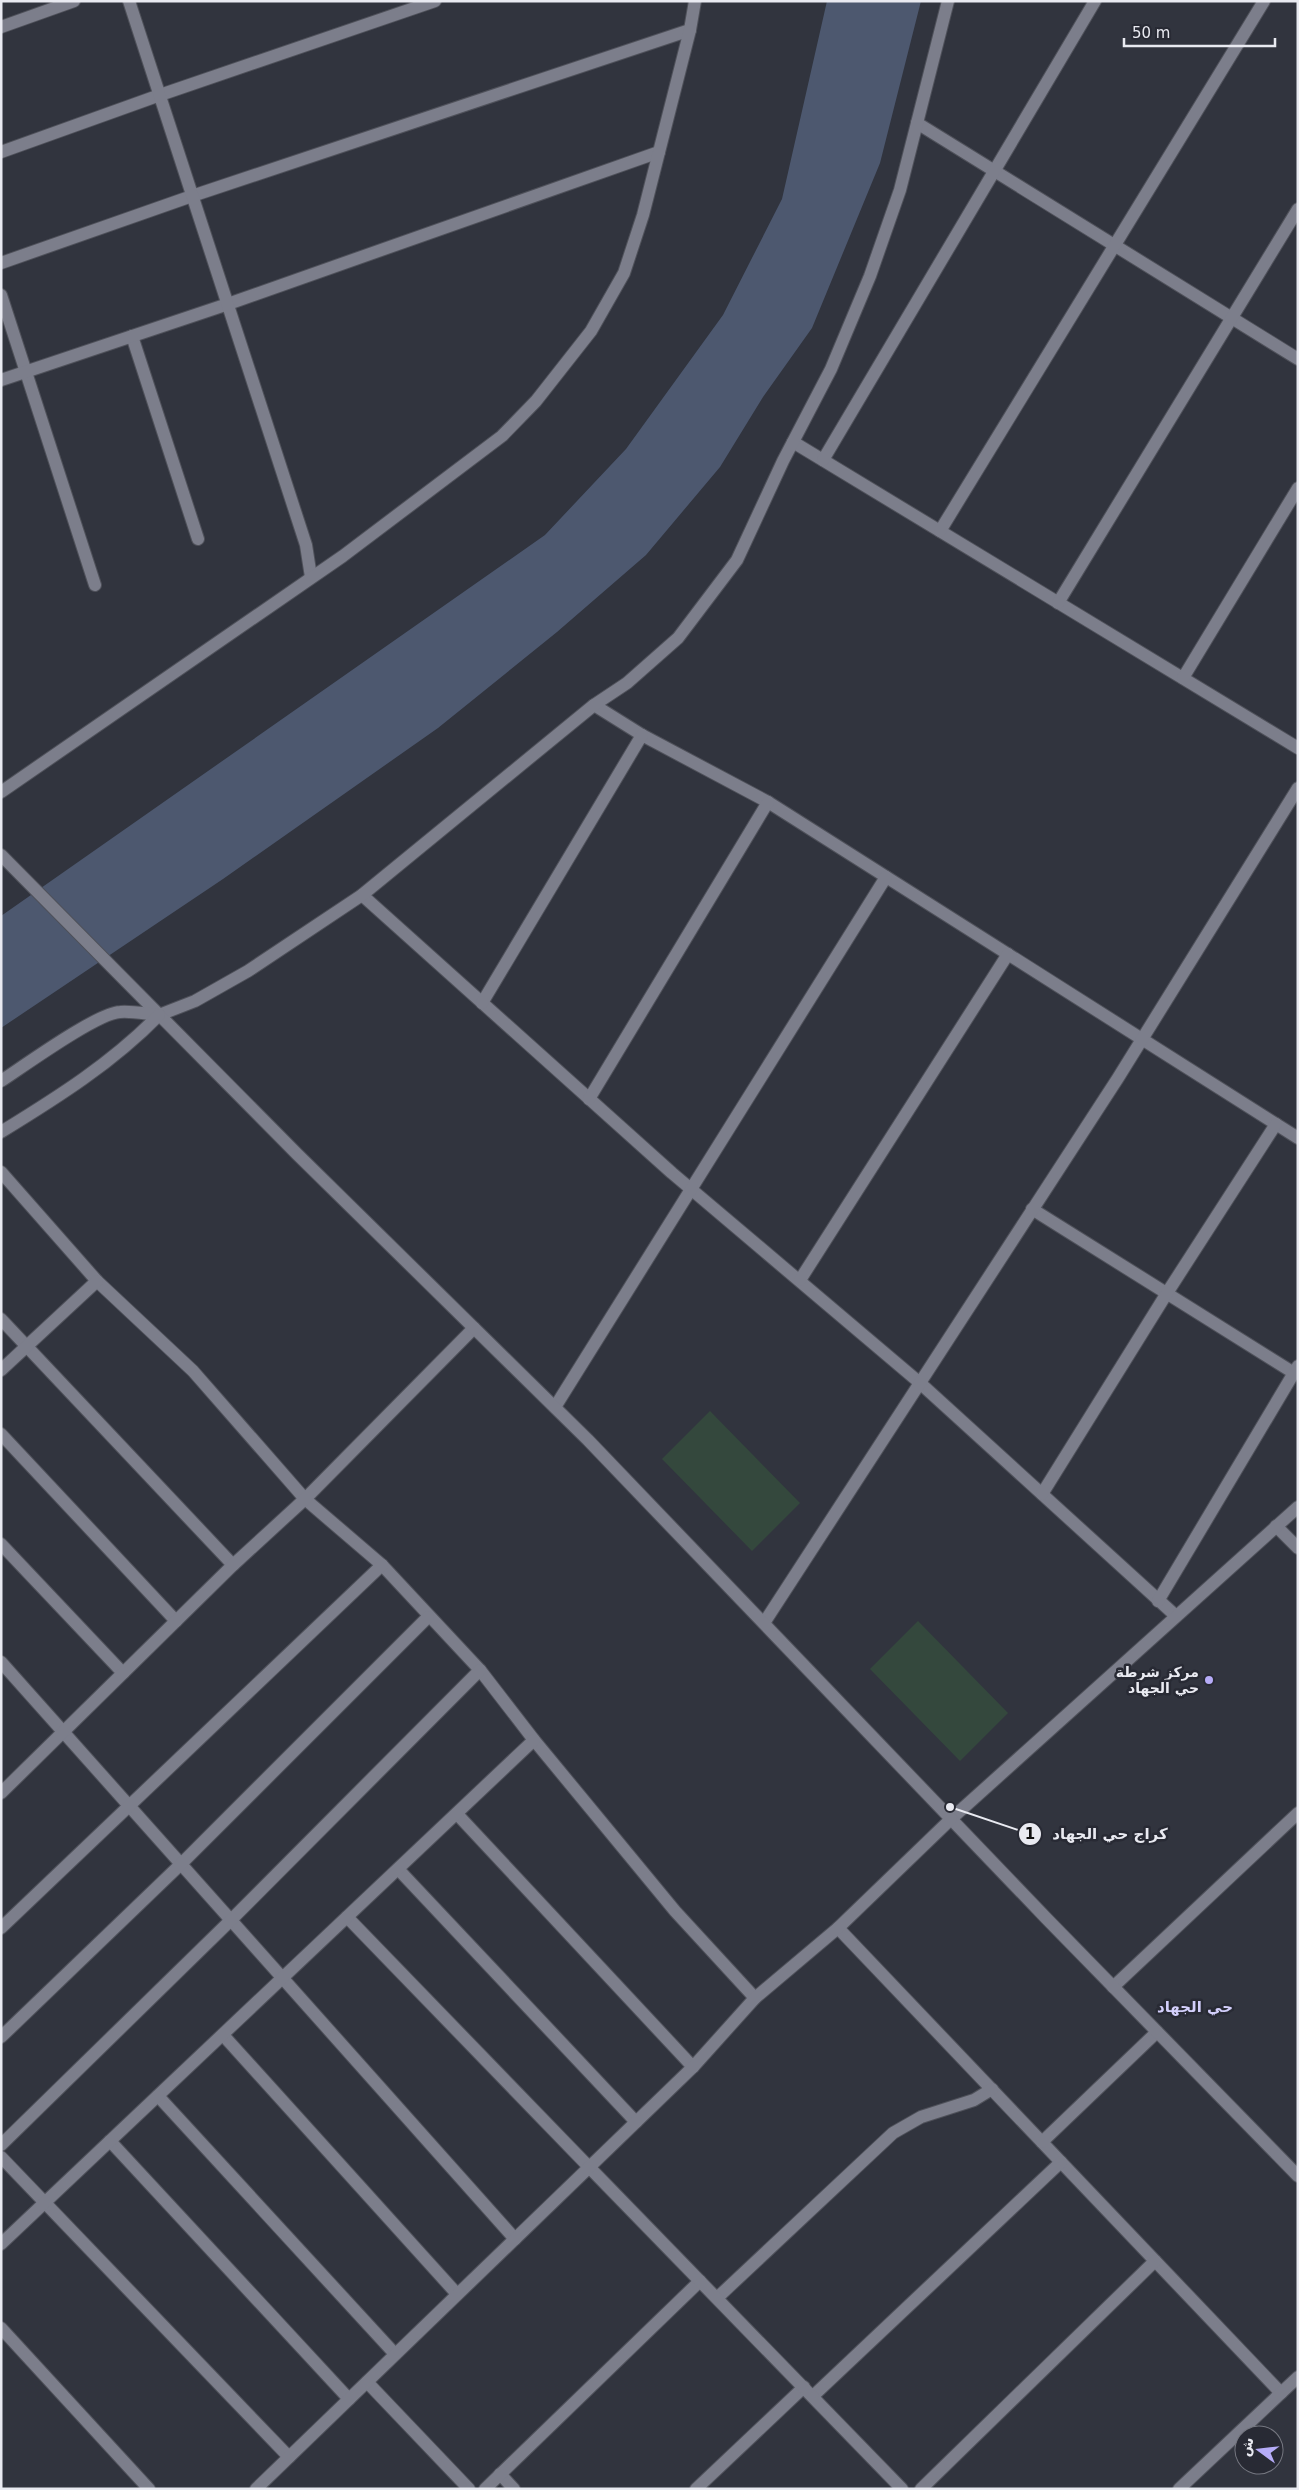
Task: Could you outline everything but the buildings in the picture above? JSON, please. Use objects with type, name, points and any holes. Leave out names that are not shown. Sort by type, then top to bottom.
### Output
[{"type":"street","points":[[1,27],[74,1]]},
{"type":"street","points":[[129,1],[306,544],[311,578]]},
{"type":"street","points":[[1,152],[160,95],[435,1]]},
{"type":"street","points":[[1,792],[311,578],[502,436],[564,368],[591,332],[624,273],[643,215],[690,30],[695,1]]},
{"type":"street","points":[[1,1132],[84,1080],[131,1044],[159,1015],[195,1001],[248,971],[362,895],[594,705],[627,683],[678,638],[737,560],[793,442],[831,369],[870,276],[900,190],[948,1]]},
{"type":"street","points":[[823,460],[1095,1]]},
{"type":"street","points":[[940,531],[1264,1]]},
{"type":"street","points":[[1,263],[192,196],[690,30]]},
{"type":"street","points":[[917,123],[1298,359]]},
{"type":"street","points":[[1,380],[228,304],[659,152]]},
{"type":"street","points":[[1058,603],[1298,209]]},
{"type":"street","points":[[1,295],[95,585]]},
{"type":"street","points":[[132,336],[198,540]]},
{"type":"street","points":[[793,442],[1298,748]]},
{"type":"street","points":[[1183,678],[1298,488]]},
{"type":"street","points":[[594,705],[642,736],[768,802],[1298,1138]]},
{"type":"street","points":[[482,1003],[642,736]]},
{"type":"street","points":[[764,1623],[1142,1038],[1298,788]]},
{"type":"street","points":[[589,1099],[768,802]]},
{"type":"street","points":[[1,855],[159,1015],[554,1407],[1298,2176]]},
{"type":"street","points":[[554,1407],[886,877]]},
{"type":"street","points":[[362,895],[691,1189],[920,1383],[1176,1616]]},
{"type":"street","points":[[800,1280],[1008,954]]},
{"type":"street","points":[[1,1081],[92,1023],[118,1012],[159,1015]]},
{"type":"street","points":[[1042,1494],[1167,1293],[1276,1124]]},
{"type":"street","points":[[1,1172],[97,1281],[193,1371],[305,1499],[382,1565],[428,1617],[480,1670],[534,1740],[675,1911],[755,1998]]},
{"type":"street","points":[[1032,1209],[1167,1293],[1296,1369],[1158,1601]]},
{"type":"street","points":[[1,1370],[97,1281]]},
{"type":"street","points":[[1,1319],[234,1565]]},
{"type":"street","points":[[1,1794],[176,1621],[305,1499],[474,1328]]},
{"type":"street","points":[[1,1434],[176,1621]]},
{"type":"street","points":[[256,2489],[693,2067],[755,1998],[838,1928],[951,1819],[1276,1526],[1296,1511]]},
{"type":"street","points":[[1276,1526],[1298,1548]]},
{"type":"street","points":[[1,1544],[123,1673]]},
{"type":"street","points":[[1,1928],[130,1808],[382,1565]]},
{"type":"street","points":[[1,2037],[181,1864],[428,1617]]},
{"type":"street","points":[[1,1662],[515,2239]]},
{"type":"street","points":[[1,2145],[231,1920],[480,1670]]},
{"type":"street","points":[[1,2244],[534,1740]]},
{"type":"street","points":[[1113,1986],[1298,1813]]},
{"type":"street","points":[[457,1814],[693,2067]]},
{"type":"street","points":[[398,1869],[636,2122]]},
{"type":"street","points":[[347,1917],[902,2489]]},
{"type":"street","points":[[838,1928],[1281,2393]]},
{"type":"street","points":[[1042,2142],[1157,2032]]},
{"type":"street","points":[[223,2035],[457,2294]]},
{"type":"street","points":[[717,2298],[893,2133],[921,2117],[974,2100],[992,2089]]},
{"type":"street","points":[[158,2096],[395,2354]]},
{"type":"street","points":[[110,2141],[349,2399]]},
{"type":"street","points":[[1,2157],[289,2457]]},
{"type":"street","points":[[696,2489],[808,2392],[1061,2162]]},
{"type":"street","points":[[921,2489],[1155,2261]]},
{"type":"street","points":[[485,2489],[700,2281]]},
{"type":"street","points":[[1,2328],[149,2489]]},
{"type":"street","points":[[1179,2489],[1298,2377]]},
{"type":"street","points":[[367,2382],[469,2489]]},
{"type":"street","points":[[500,2474],[514,2489]]},
{"type":"green space","points":[[710,1411],[800,1503],[752,1551],[662,1459]]},
{"type":"green space","points":[[918,1621],[1008,1713],[960,1761],[870,1669]]},
{"type":"water","points":[[827,1],[921,1],[880,163],[812,328],[763,397],[720,467],[646,555],[557,632],[438,728],[223,879],[1,1028],[1,916],[545,535],[626,449],[723,315],[782,199]]},
{"type":"place","name":"مركز شرطة حي الجهاد","points":[[1209,1680]]},
{"type":"place","name":"كراج حي الجهاد","points":[[950,1807]]},
{"type":"district","name":"حي الجهاد","points":[[1195,2007]]}]
